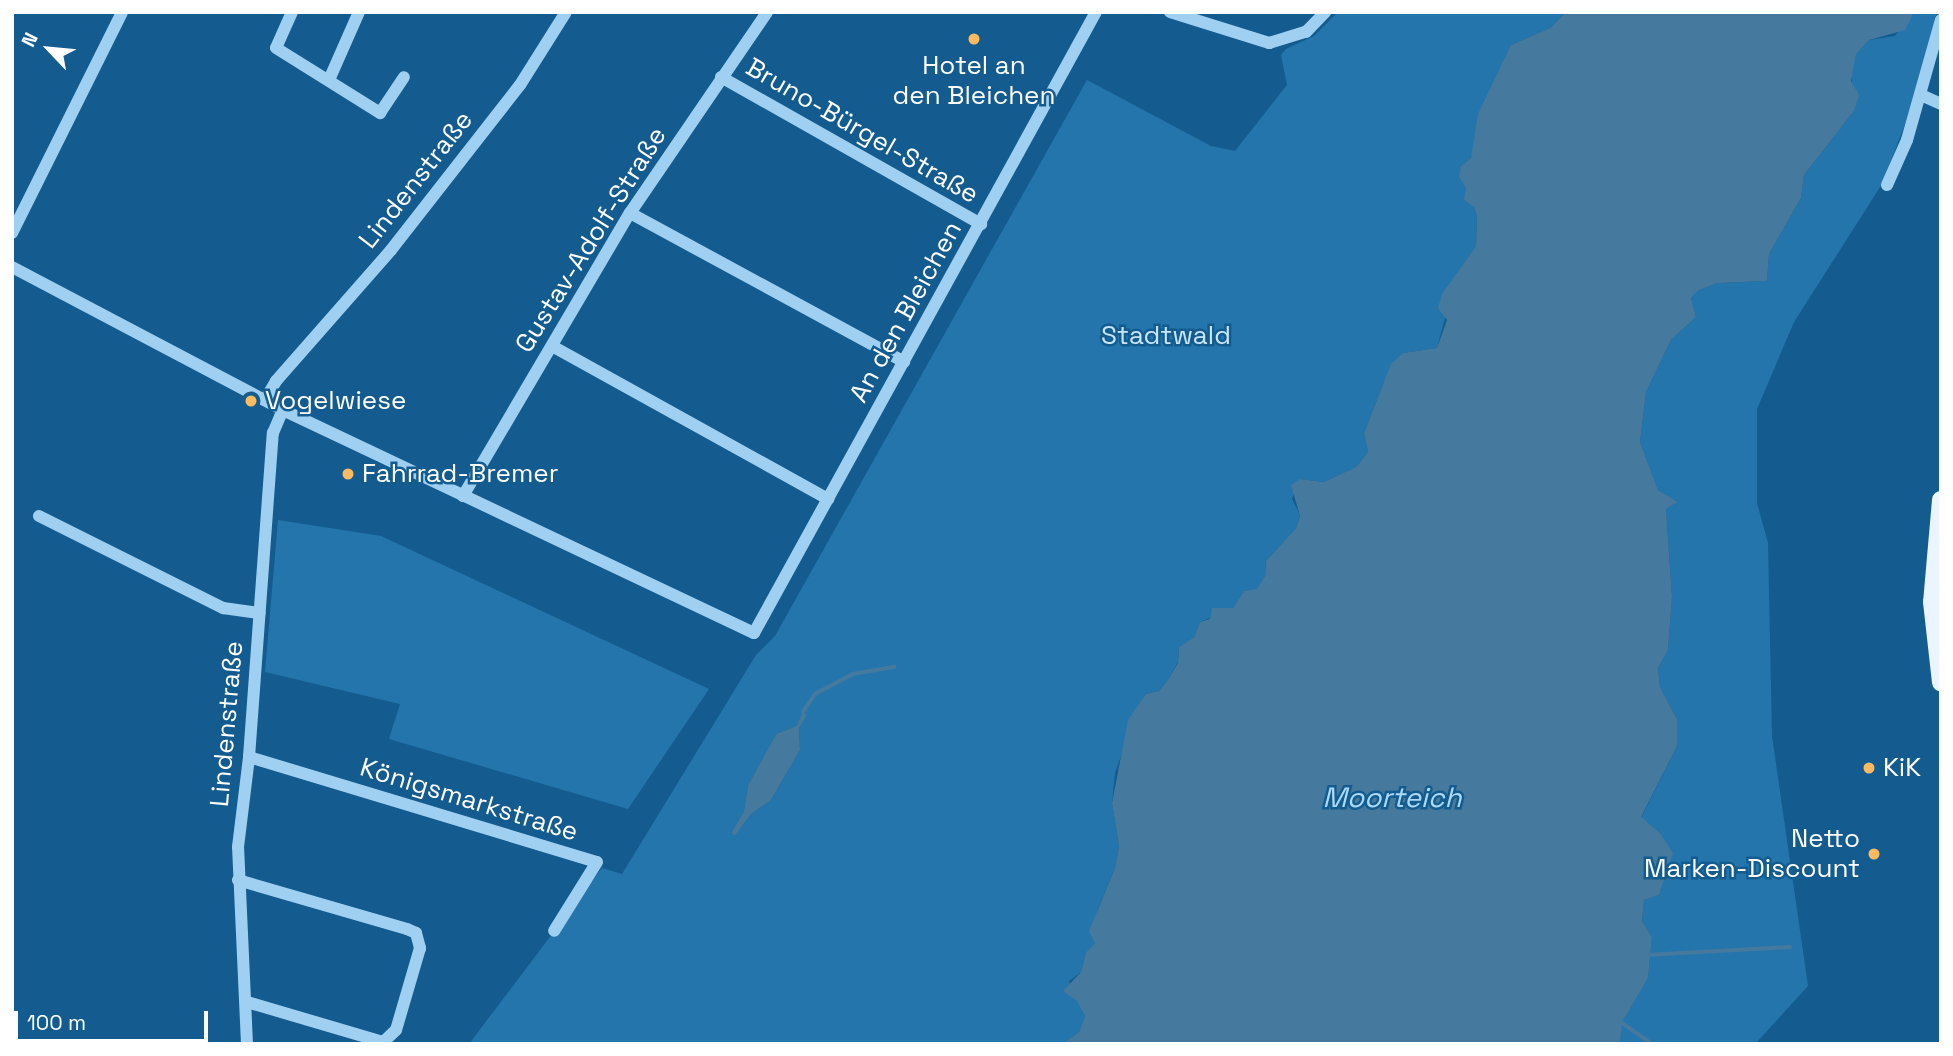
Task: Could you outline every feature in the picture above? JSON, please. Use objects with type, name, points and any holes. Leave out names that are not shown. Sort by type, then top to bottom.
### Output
[{"type":"main road","points":[[1940,672],[1933,563],[1941,500]]},
{"type":"street","points":[[12,233],[122,12]]},
{"type":"street","points":[[292,12],[276,48],[380,113],[404,77]]},
{"type":"street","points":[[329,80],[359,12]]},
{"type":"street","name":"Lindenstraße","points":[[265,400],[276,381],[391,250],[520,85],[566,12]]},
{"type":"street","name":"Gustav-Adolf-Straße","points":[[463,496],[630,213],[767,12]]},
{"type":"street","name":"An den Bleichen","points":[[463,496],[754,633],[1096,12]]},
{"type":"street","points":[[1170,12],[1269,43],[1306,32],[1325,12]]},
{"type":"street","points":[[1887,185],[1921,95],[1941,20]]},
{"type":"street","name":"Bruno-Bürgel-Straße","points":[[721,77],[981,224]]},
{"type":"street","points":[[1921,95],[1941,104]]},
{"type":"street","points":[[630,213],[904,362]]},
{"type":"street","points":[[12,267],[283,410],[463,496]]},
{"type":"street","points":[[552,346],[828,499]]},
{"type":"street","name":"Lindenstraße","points":[[247,1044],[247,1002],[237,847],[249,757],[273,433],[283,410]]},
{"type":"street","points":[[39,516],[223,608],[260,613]]},
{"type":"street","name":"Königsmarkstraße","points":[[249,757],[597,862],[554,931]]},
{"type":"street","points":[[238,880],[407,929],[416,933],[420,948],[396,1030],[383,1042],[247,1002]]},
{"type":"green space","name":"Stadtwald","points":[[1338,12],[1566,12],[1550,28],[1511,45],[1471,158],[1461,166],[1477,216],[1476,246],[1457,273],[1437,348],[1403,353],[1382,387],[1364,433],[1368,452],[1356,467],[1324,482],[1300,479],[1292,499],[1300,515],[1296,528],[1266,561],[1265,576],[1257,590],[1244,591],[1233,608],[1200,622],[1194,637],[1179,647],[1178,662],[1169,678],[1159,691],[1146,694],[1138,707],[1115,773],[1112,803],[1119,846],[1115,868],[1097,911],[1095,943],[1086,952],[1081,972],[1069,981],[1085,1016],[1079,1032],[1062,1044],[469,1044],[602,868],[622,874],[756,655],[775,636],[1087,80],[1211,146],[1235,151],[1287,85],[1281,55],[1286,49],[1314,36]],"holes":[[[803,713],[806,715],[799,728],[800,750],[771,800],[751,814],[735,836],[731,833],[744,811],[748,785],[776,734],[796,726]]]},
{"type":"green space","points":[[1914,12],[1937,12],[1914,101],[1882,184],[1794,322],[1757,409],[1757,503],[1768,543],[1772,736],[1808,986],[1755,1044],[1620,1044],[1621,1022],[1648,978],[1652,937],[1642,921],[1644,900],[1659,895],[1665,874],[1660,833],[1641,818],[1677,746],[1677,719],[1660,687],[1658,668],[1668,650],[1672,597],[1666,509],[1678,502],[1658,490],[1640,442],[1646,392],[1671,340],[1696,317],[1691,298],[1699,290],[1718,283],[1767,281],[1769,254],[1801,198],[1804,175],[1854,111],[1851,67],[1856,53],[1869,40],[1895,36]]},
{"type":"green space","points":[[278,520],[381,536],[709,689],[628,809],[389,739],[400,704],[265,672]]},
{"type":"water","name":"Moorteich","points":[[1566,12],[1914,12],[1905,30],[1869,40],[1856,54],[1851,81],[1859,95],[1854,111],[1804,175],[1801,198],[1769,254],[1767,281],[1718,283],[1699,290],[1691,298],[1696,317],[1671,340],[1646,392],[1640,442],[1658,490],[1678,502],[1666,509],[1672,597],[1668,650],[1658,668],[1660,687],[1677,719],[1677,746],[1641,817],[1660,833],[1673,853],[1659,895],[1644,900],[1642,921],[1652,937],[1648,978],[1622,1022],[1620,1044],[1062,1044],[1079,1032],[1085,1016],[1077,1001],[1063,991],[1081,972],[1086,952],[1095,943],[1089,931],[1115,868],[1119,846],[1112,803],[1128,720],[1146,694],[1159,691],[1169,678],[1178,663],[1179,647],[1194,637],[1200,622],[1210,619],[1212,608],[1233,608],[1244,591],[1257,589],[1265,576],[1266,561],[1296,528],[1300,516],[1291,485],[1300,479],[1324,482],[1356,467],[1368,452],[1364,433],[1391,364],[1403,353],[1437,348],[1447,320],[1438,308],[1442,294],[1476,246],[1477,216],[1474,207],[1464,200],[1466,188],[1459,177],[1461,166],[1471,158],[1478,114],[1511,45],[1550,28]]},
{"type":"water","points":[[803,712],[807,715],[799,728],[800,750],[771,800],[751,814],[735,836],[731,833],[744,811],[748,785],[776,734],[796,726]]},
{"type":"waterway","points":[[803,712],[815,694],[853,674],[894,667]]},
{"type":"waterway","points":[[1647,955],[1790,947]]},
{"type":"waterway","points":[[1621,1022],[1653,1044]]},
{"type":"place","name":"Hotel an den Bleichen","points":[[974,39]]},
{"type":"place","name":"Vogelwiese","points":[[251,401]]},
{"type":"place","name":"Fahrrad-Bremer","points":[[348,474]]},
{"type":"place","name":"KiK","points":[[1869,768]]},
{"type":"place","name":"Netto Marken-Discount","points":[[1874,854]]}]
